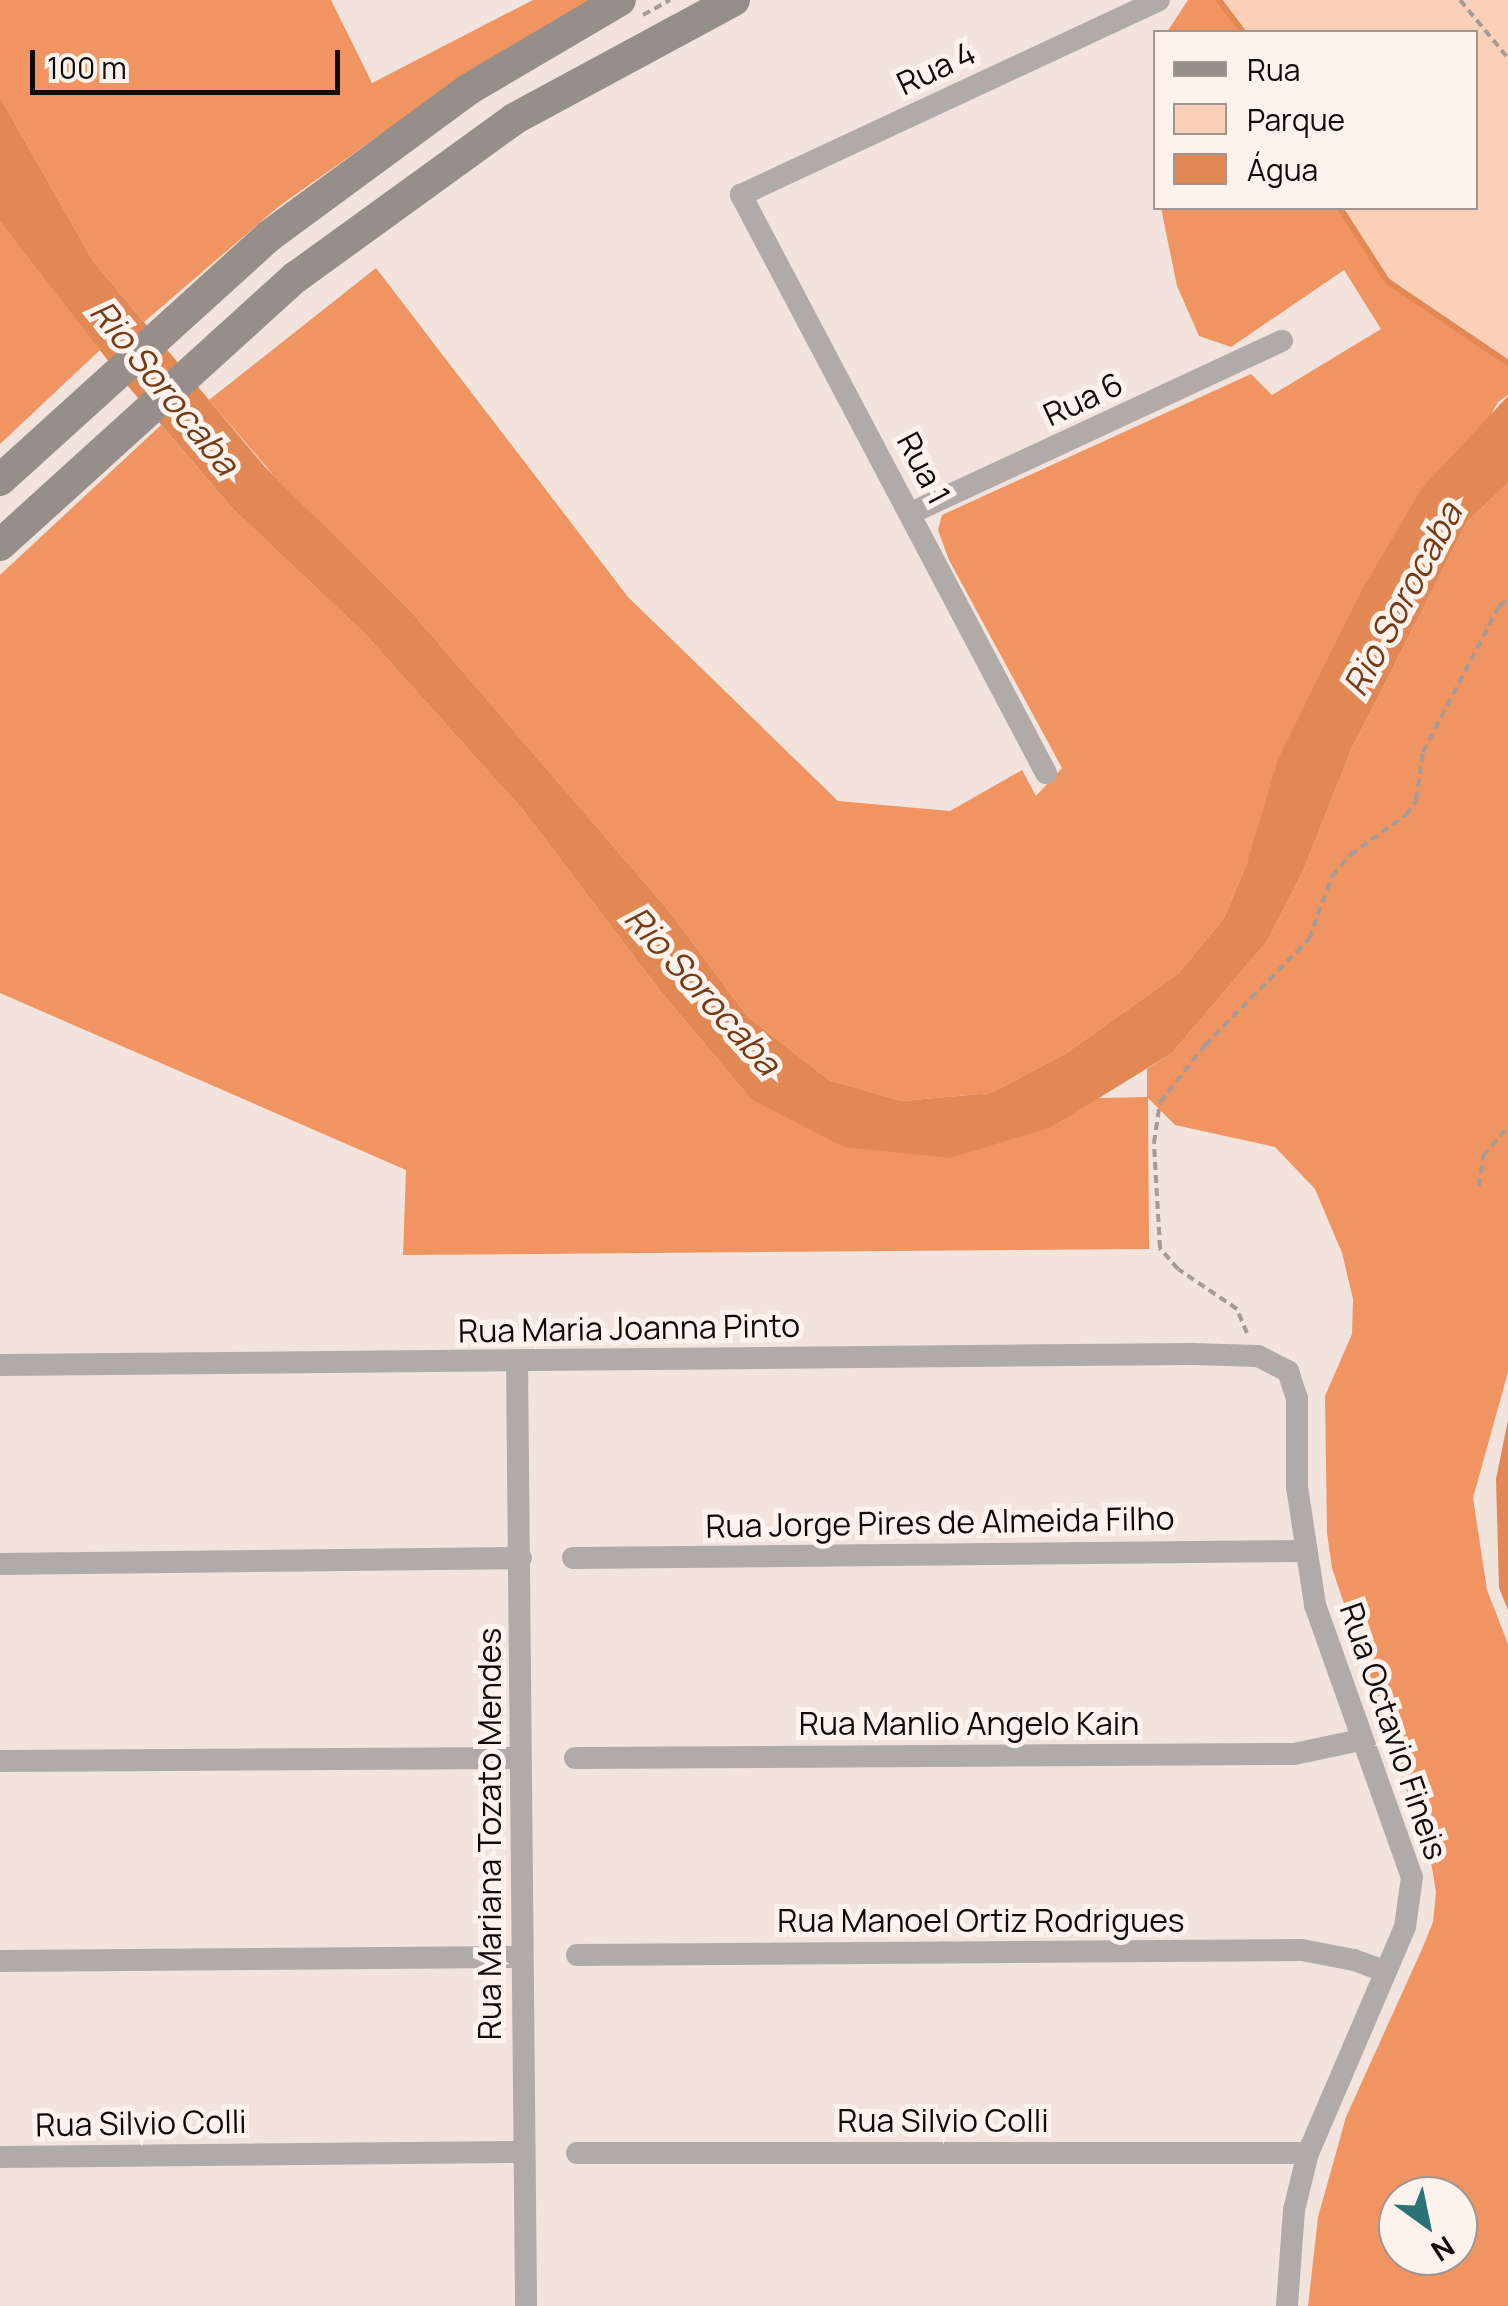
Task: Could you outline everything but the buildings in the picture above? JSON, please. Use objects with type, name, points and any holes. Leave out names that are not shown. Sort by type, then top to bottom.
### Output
[{"type":"main road","points":[[6,474],[269,236],[469,89],[620,0]]},
{"type":"main road","points":[[0,544],[296,277],[502,127],[734,0]]},
{"type":"street","name":"Rua 4","points":[[741,195],[1159,0]]},
{"type":"street","name":"Rua 1","points":[[741,195],[1046,772]]},
{"type":"street","name":"Rua 6","points":[[911,513],[1282,341]]},
{"type":"street","name":"Rua Maria Joanna Pinto","points":[[0,1364],[1258,1356]]},
{"type":"street","name":"Rua Octavio Fineis","points":[[1258,1356],[1288,1371],[1297,1398],[1297,1486],[1314,1605],[1412,1877],[1406,1927],[1308,2153],[1294,2210],[1287,2306]]},
{"type":"street","name":"Rua Mariana Tozato Mendes","points":[[517,1362],[526,2306]]},
{"type":"street","name":"Rua Jorge Pires de Almeida Filho","points":[[574,1558],[1306,1550]]},
{"type":"street","points":[[0,1564],[521,1558]]},
{"type":"street","name":"Rua Manlio Angelo Kain","points":[[575,1758],[1294,1754],[1361,1740]]},
{"type":"street","points":[[0,1761],[520,1758]]},
{"type":"street","name":"Rua Manoel Ortiz Rodrigues","points":[[576,1955],[1302,1950],[1384,1971]]},
{"type":"street","points":[[0,1961],[522,1957]]},
{"type":"street","name":"Rua Silvio Colli","points":[[0,2157],[523,2152]]},
{"type":"street","name":"Rua Silvio Colli","points":[[577,2153],[1308,2153]]},
{"type":"path","points":[[1460,0],[1508,58]]},
{"type":"path","points":[[1248,1334],[1237,1308],[1178,1269],[1160,1248],[1154,1143],[1160,1102],[1205,1044],[1308,939],[1332,876],[1350,855],[1406,815],[1416,800],[1423,752],[1499,606],[1508,599]]},
{"type":"path","points":[[1479,1186],[1483,1156],[1508,1126]]},
{"type":"green space","points":[[1219,0],[1508,0],[1508,363],[1387,281],[1341,210],[1478,210],[1478,30],[1242,30]]},
{"type":"shaded area","points":[[0,0],[331,0],[372,83],[533,0],[599,0],[374,139],[278,207],[144,322],[93,261],[0,97]]},
{"type":"shaded area","points":[[1188,0],[1219,0],[1242,30],[1168,30]]},
{"type":"shaded area","points":[[1161,210],[1340,210],[1387,281],[1508,363],[1508,395],[1498,402],[1247,863],[1224,918],[1179,973],[1065,1054],[991,1093],[902,1101],[829,1080],[747,1016],[669,911],[409,609],[275,477],[209,400],[376,268],[628,597],[838,801],[950,811],[1022,770],[1036,796],[1062,768],[949,560],[938,530],[942,515],[1251,374],[1272,395],[1381,329],[1344,270],[1231,347],[1199,336],[1177,286]]},
{"type":"shaded area","points":[[0,222],[100,350],[0,444]]},
{"type":"shaded area","points":[[161,425],[233,509],[364,633],[523,810],[661,992],[751,1099],[1052,1127],[1098,1098],[1147,1097],[1147,1069],[1172,1053],[1268,940],[1304,869],[1352,748],[1467,522],[1508,483],[1508,1372],[1473,1498],[1487,1590],[1508,1644],[1508,2306],[1308,2306],[1318,2217],[1346,2117],[1433,1922],[1436,1892],[1431,1862],[1332,1568],[1327,1533],[1325,1396],[1352,1334],[1353,1299],[1342,1253],[1315,1189],[1275,1147],[1175,1125],[1148,1098],[1149,1249],[403,1255],[406,1170],[0,993],[0,575]]},
{"type":"water","name":"Rio Sorocaba","points":[[0,97],[93,261],[265,467],[409,609],[669,911],[747,1016],[829,1080],[902,1101],[991,1093],[1065,1054],[1179,973],[1224,918],[1247,863],[1278,759],[1362,590],[1422,488],[1508,396],[1508,483],[1467,522],[1352,748],[1304,869],[1268,940],[1172,1053],[1052,1127],[950,1158],[844,1147],[751,1099],[661,992],[523,810],[364,633],[233,509],[127,385],[0,222]]},
{"type":"water","points":[[1508,1420],[1508,1610],[1499,1588],[1496,1479]]},
{"type":"waterway","points":[[1219,0],[1242,30]]},
{"type":"waterway","points":[[1341,210],[1387,281],[1508,363]]}]
